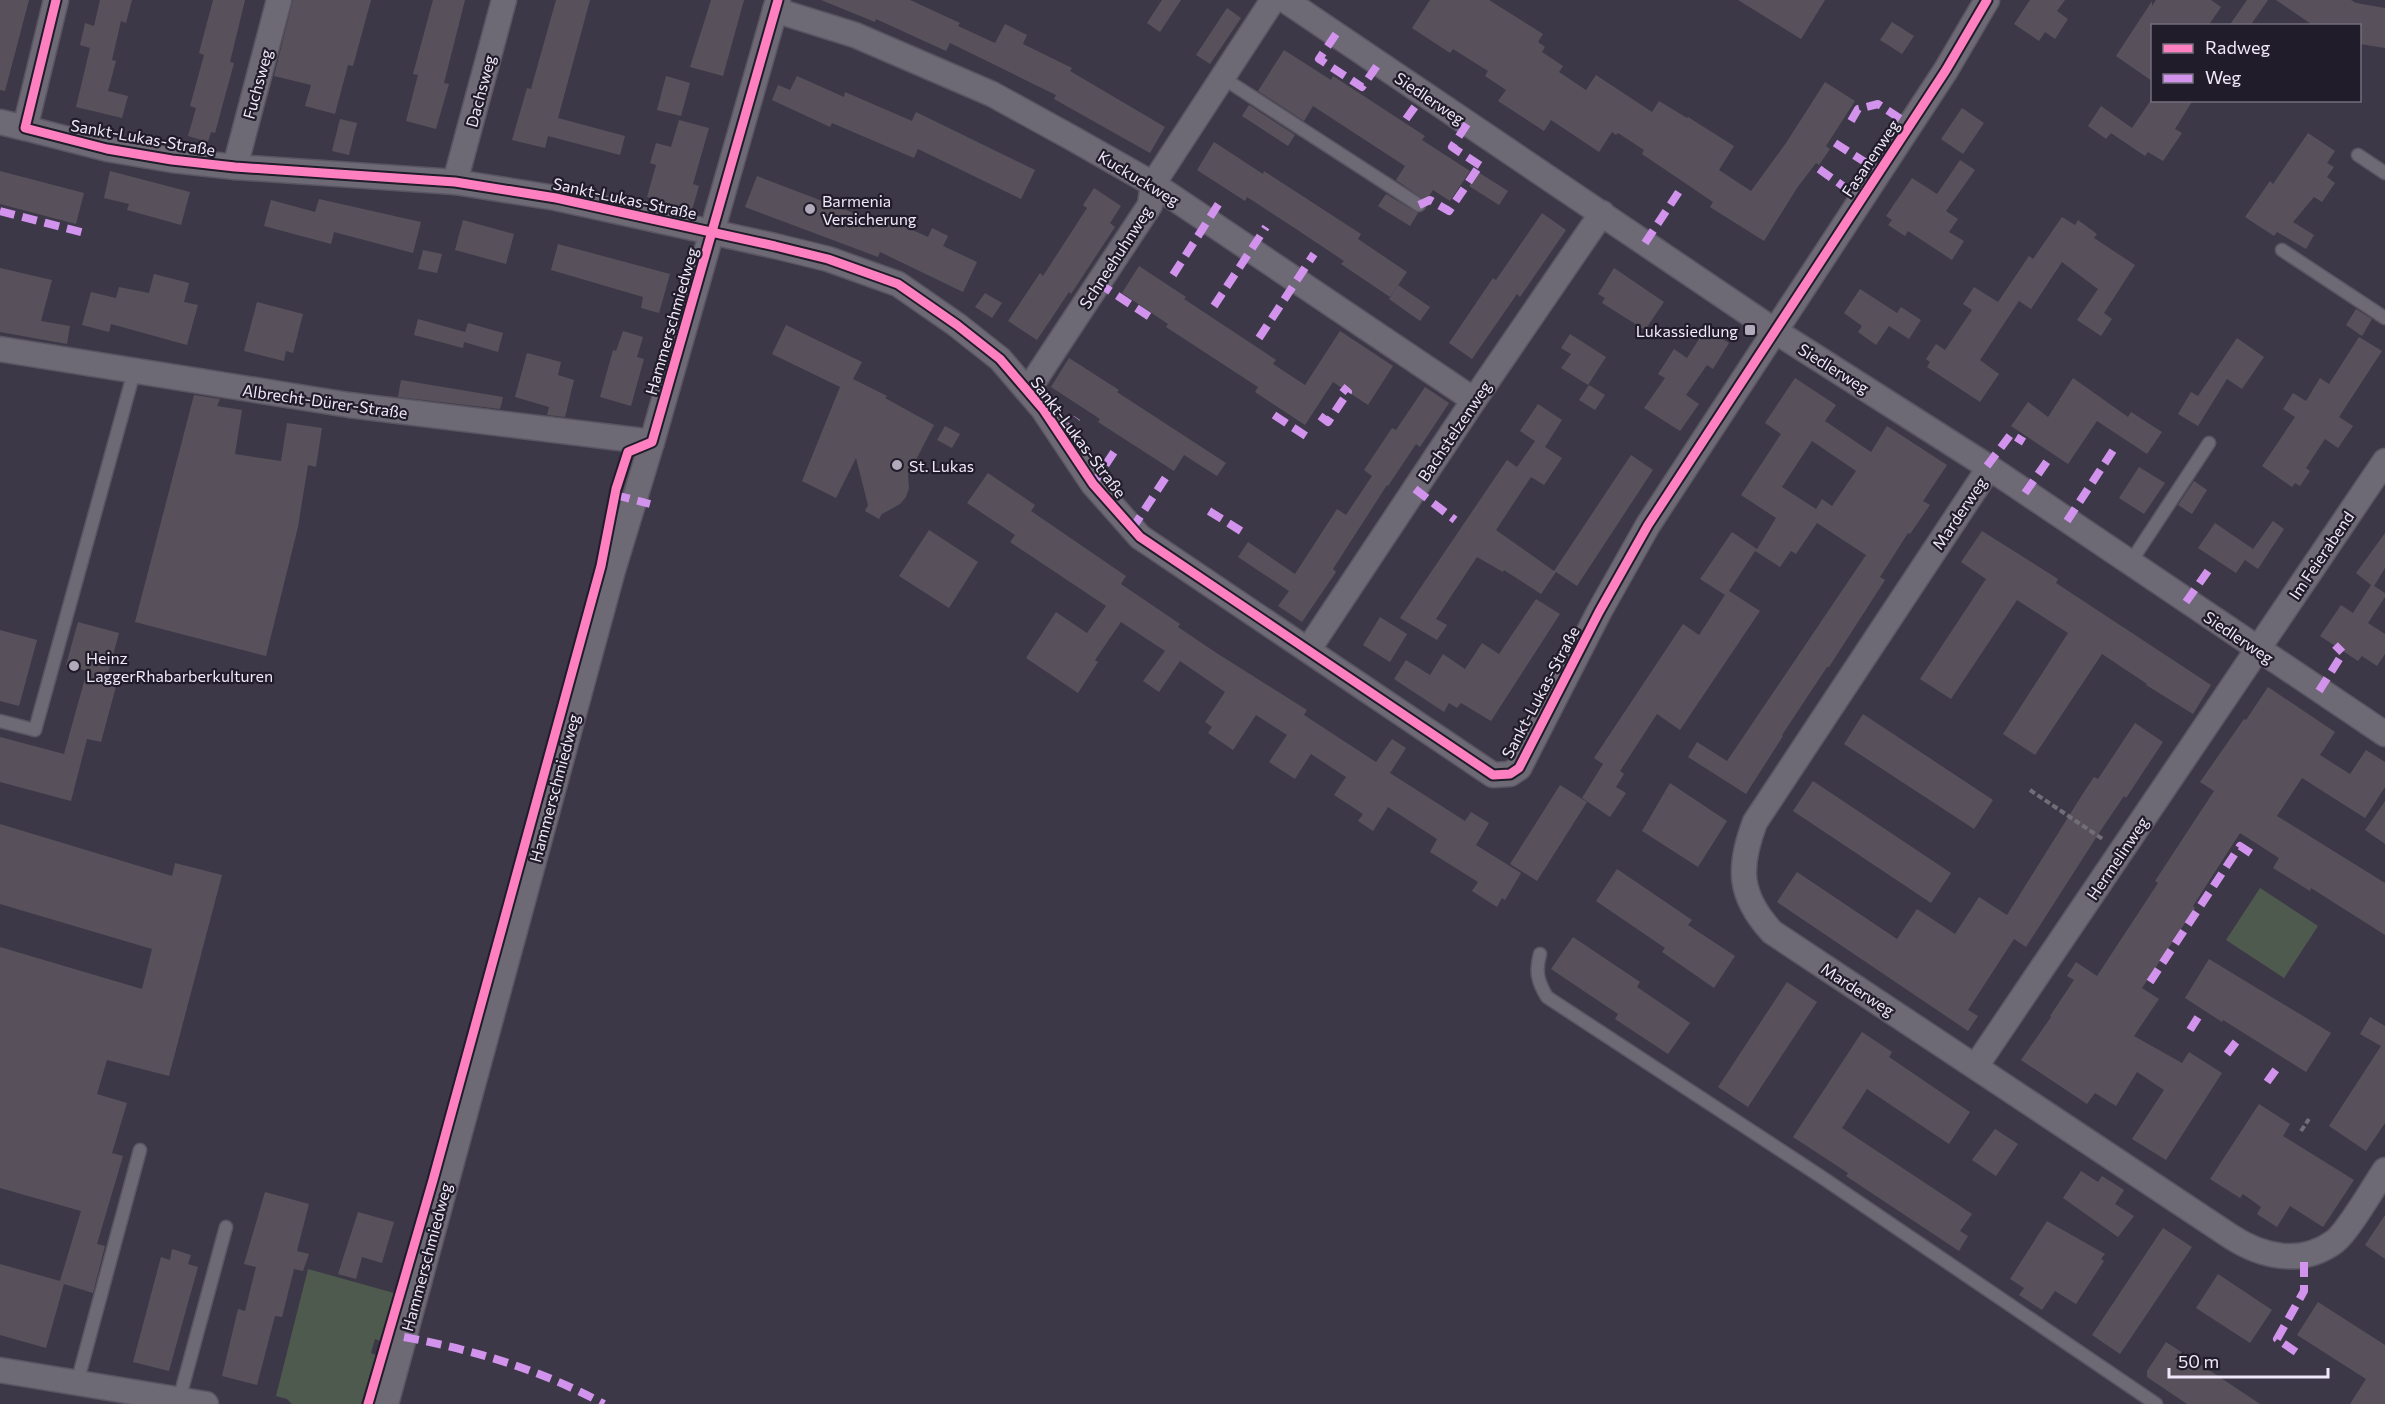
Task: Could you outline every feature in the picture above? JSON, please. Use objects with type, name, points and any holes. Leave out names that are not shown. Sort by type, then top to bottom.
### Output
[{"type":"street","points":[[25,128],[56,0]]},
{"type":"street","name":"Fuchsweg","points":[[235,167],[279,0]]},
{"type":"street","name":"Dachsweg","points":[[455,182],[504,0]]},
{"type":"street","name":"Schneehuhnweg","points":[[1028,390],[1150,205],[1153,184],[1273,0]]},
{"type":"street","name":"Siedlerweg","points":[[1285,0],[1775,331],[1989,468],[2385,734]]},
{"type":"street","name":"Fasanenweg","points":[[1775,331],[1946,70],[1987,0]]},
{"type":"street","name":"Kuckuckweg","points":[[777,5],[855,35],[992,94],[1153,184],[1474,400]]},
{"type":"street","name":"Hammerschmiedweg","points":[[386,1404],[613,570],[777,5]]},
{"type":"street","name":"Sankt-Lukas-Straße","points":[[0,122],[107,149],[172,160],[235,167],[455,182],[556,198],[712,231],[828,259],[898,284],[957,325],[1000,359],[1028,390],[1064,437],[1093,484],[1132,529],[1155,548],[1492,775],[1510,774],[1519,768],[1599,612],[1648,525],[1686,463],[1775,331]]},
{"type":"street","name":"Bachstelzenweg","points":[[1308,650],[1474,400],[1602,213]]},
{"type":"street","name":"Albrecht-Dürer-Straße","points":[[0,349],[349,405],[652,442]]},
{"type":"street","name":"Im Feierabend","points":[[2258,650],[2385,461]]},
{"type":"street","name":"Marderweg","points":[[1989,468],[1761,812],[1745,848],[1743,875],[1753,905],[1772,932],[2230,1236],[2271,1256],[2304,1257],[2335,1242],[2385,1170]]},
{"type":"street","name":"Hermelinweg","points":[[1976,1066],[2258,650]]},
{"type":"street","points":[[0,1370],[206,1404]]},
{"type":"lane","points":[[1223,78],[1419,205]]},
{"type":"lane","points":[[2358,156],[2385,173]]},
{"type":"lane","points":[[2282,250],[2385,318]]},
{"type":"lane","points":[[0,721],[35,730],[134,372]]},
{"type":"lane","points":[[2130,563],[2209,443]]},
{"type":"lane","points":[[1540,954],[1536,968],[1539,984],[1547,997],[1820,1176],[2156,1404]]},
{"type":"lane","points":[[77,1383],[140,1150]]},
{"type":"lane","points":[[179,1400],[226,1227]]},
{"type":"path","points":[[2030,790],[2121,852]]},
{"type":"path","points":[[2301,1131],[2309,1119]]},
{"type":"green space","points":[[2260,888],[2318,926],[2284,978],[2226,940]]},
{"type":"green space","points":[[308,1269],[394,1293],[380,1341],[375,1339],[371,1353],[376,1355],[361,1404],[292,1404],[287,1399],[276,1396]]},
{"type":"building","points":[[0,0],[29,0],[5,91],[0,90]]},
{"type":"building","points":[[100,0],[132,0],[126,23],[121,21],[112,60],[116,61],[108,91],[128,96],[122,118],[76,107],[90,48],[80,45],[85,23],[94,26]]},
{"type":"building","points":[[213,0],[245,0],[230,62],[234,63],[215,133],[211,132],[208,142],[188,136],[196,108],[190,106],[204,55],[199,53]]},
{"type":"building","points":[[293,0],[371,0],[353,66],[348,65],[335,114],[305,106],[311,85],[274,76]]},
{"type":"building","points":[[433,0],[465,0],[444,83],[449,84],[436,129],[406,121],[418,75],[413,74]]},
{"type":"building","points":[[556,0],[590,0],[558,118],[625,136],[620,155],[548,136],[545,148],[512,140],[527,88],[531,89]]},
{"type":"building","points":[[711,0],[744,0],[723,76],[690,67]]},
{"type":"building","points":[[821,0],[910,0],[960,23],[958,26],[995,43],[1005,24],[1027,35],[1023,44],[1072,68],[1070,71],[1165,127],[1150,153],[1054,99],[1056,95],[950,43],[946,51],[876,19],[875,22]]},
{"type":"building","points":[[1162,0],[1181,0],[1160,32],[1147,23]]},
{"type":"building","points":[[1430,0],[1489,0],[1543,34],[1538,42],[1545,47],[1542,52],[1563,66],[1559,72],[1586,90],[1596,75],[1652,112],[1659,101],[1688,117],[1734,146],[1719,170],[1751,191],[1786,143],[1825,82],[1855,101],[1826,146],[1830,149],[1819,165],[1816,163],[1797,188],[1764,241],[1710,207],[1713,202],[1642,154],[1644,150],[1618,133],[1616,135],[1612,132],[1599,152],[1551,120],[1544,131],[1498,101],[1506,90],[1485,76],[1488,71],[1453,49],[1450,53],[1412,28]]},
{"type":"building","points":[[1738,0],[1825,0],[1801,39]]},
{"type":"building","points":[[2030,0],[2065,0],[2057,11],[2068,19],[2055,39],[2045,32],[2039,41],[2014,24]]},
{"type":"building","points":[[2156,0],[2211,0],[2221,7],[2209,24],[2151,24],[2151,80],[2116,56],[2152,1],[2152,6]]},
{"type":"building","points":[[2247,0],[2268,0],[2251,24],[2230,24]]},
{"type":"building","points":[[2276,0],[2351,0],[2385,8],[2385,48],[2361,44],[2361,24],[2311,24]]},
{"type":"building","points":[[1227,8],[1241,18],[1210,64],[1196,55]]},
{"type":"building","points":[[1892,22],[1914,36],[1902,54],[1880,40]]},
{"type":"building","points":[[1284,50],[1331,80],[1333,76],[1425,136],[1422,140],[1470,171],[1450,201],[1433,190],[1426,201],[1396,180],[1405,166],[1313,106],[1304,121],[1258,91]]},
{"type":"building","points":[[666,76],[690,83],[681,116],[657,110]]},
{"type":"building","points":[[797,76],[844,97],[845,92],[912,121],[916,112],[1035,170],[1021,199],[918,149],[914,158],[832,123],[830,127],[772,100],[778,85],[790,90]]},
{"type":"building","points":[[2151,100],[2151,102],[2192,102],[2175,129],[2182,133],[2163,161],[2148,152],[2145,156],[2111,133],[2106,139],[2088,126],[2101,106],[2132,128]]},
{"type":"building","points":[[1249,105],[1295,135],[1288,146],[1242,116]]},
{"type":"building","points":[[1962,108],[1984,123],[1963,154],[1941,139]]},
{"type":"building","points":[[340,119],[357,123],[349,155],[332,151]]},
{"type":"building","points":[[679,120],[709,128],[693,184],[699,186],[692,210],[647,197],[656,165],[650,163],[656,143],[671,147]]},
{"type":"building","points":[[2308,133],[2335,151],[2327,163],[2334,167],[2327,177],[2335,183],[2322,202],[2314,197],[2293,222],[2314,235],[2306,249],[2277,232],[2274,236],[2245,217],[2270,181],[2273,184]]},
{"type":"building","points":[[1214,142],[1263,174],[1264,171],[1361,234],[1358,239],[1407,272],[1390,297],[1341,264],[1344,261],[1296,229],[1247,197],[1245,201],[1197,170]]},
{"type":"building","points":[[1960,160],[1975,170],[1946,211],[1958,219],[1949,232],[1964,241],[1952,260],[1908,231],[1905,236],[1888,225],[1892,220],[1886,216],[1912,178],[1937,194]]},
{"type":"building","points":[[0,171],[84,193],[76,224],[0,204]]},
{"type":"building","points":[[110,171],[190,192],[181,225],[127,210],[129,204],[104,198]]},
{"type":"building","points":[[1478,172],[1508,191],[1499,205],[1469,186]]},
{"type":"building","points":[[757,176],[864,217],[866,213],[894,224],[895,222],[928,237],[932,228],[948,236],[943,246],[977,262],[963,292],[880,252],[878,257],[745,207]]},
{"type":"building","points":[[1094,188],[1121,206],[1110,223],[1115,227],[1071,294],[1069,292],[1037,340],[1008,321],[1040,273],[1043,276],[1087,208],[1083,205]]},
{"type":"building","points":[[1386,194],[1418,213],[1410,226],[1378,206]]},
{"type":"building","points":[[319,199],[421,222],[413,253],[334,232],[331,244],[264,226],[271,200],[315,212]]},
{"type":"building","points":[[1542,213],[1566,230],[1520,297],[1517,294],[1472,359],[1449,343],[1493,278],[1496,280]]},
{"type":"building","points":[[2062,217],[2075,225],[2078,220],[2097,234],[2094,238],[2135,265],[2104,313],[2112,319],[2101,336],[2077,320],[2098,289],[2062,262],[2031,309],[2019,301],[1980,360],[1999,374],[1980,402],[1927,367],[1930,362],[1926,359],[1936,344],[1945,350],[1972,310],[1963,304],[1974,287],[1998,302],[2029,256],[2033,259]]},
{"type":"building","points":[[463,220],[514,234],[506,264],[455,250]]},
{"type":"building","points":[[558,244],[670,274],[659,313],[641,308],[643,297],[551,270]]},
{"type":"building","points":[[423,250],[442,254],[437,273],[418,269]]},
{"type":"building","points":[[1139,266],[1276,360],[1273,364],[1305,385],[1340,331],[1393,366],[1368,405],[1333,382],[1305,425],[1255,392],[1258,387],[1166,327],[1168,324],[1122,293]]},
{"type":"building","points":[[0,268],[52,280],[41,321],[70,326],[67,344],[0,332]]},
{"type":"building","points":[[1614,268],[1664,302],[1645,330],[1602,303],[1605,298],[1598,294]]},
{"type":"building","points":[[154,274],[189,283],[184,302],[198,305],[187,345],[111,324],[109,332],[82,325],[91,292],[116,298],[119,287],[149,293]]},
{"type":"building","points":[[1398,285],[1430,307],[1420,321],[1389,299]]},
{"type":"building","points":[[1860,289],[1897,313],[1901,307],[1921,320],[1909,339],[1889,326],[1876,345],[1858,332],[1862,326],[1844,313]]},
{"type":"building","points":[[985,293],[1002,303],[992,318],[975,307]]},
{"type":"building","points":[[257,302],[303,314],[293,353],[286,351],[284,361],[244,351]]},
{"type":"building","points":[[2356,309],[2372,319],[2362,336],[2346,325]]},
{"type":"building","points":[[418,319],[465,332],[468,323],[503,333],[498,352],[464,342],[463,348],[414,335]]},
{"type":"building","points":[[786,325],[862,362],[853,379],[887,396],[885,398],[934,425],[908,475],[909,488],[906,497],[900,504],[882,514],[879,519],[865,511],[868,505],[856,458],[836,498],[802,481],[840,387],[772,354]]},
{"type":"building","points":[[1706,328],[1729,343],[1713,369],[1707,365],[1686,395],[1699,404],[1680,431],[1644,408],[1665,378],[1658,374],[1674,349],[1687,358]]},
{"type":"building","points":[[623,331],[643,337],[637,357],[644,359],[631,406],[600,397],[613,350],[616,351]]},
{"type":"building","points":[[1570,334],[1606,357],[1588,385],[1561,368],[1571,354],[1561,348]]},
{"type":"building","points":[[2359,337],[2382,351],[2339,417],[2353,426],[2338,448],[2325,439],[2306,468],[2310,471],[2300,486],[2295,483],[2292,487],[2262,466],[2295,417],[2283,409],[2293,393],[2306,401],[2320,378],[2329,384]]},
{"type":"building","points":[[2237,338],[2264,357],[2242,389],[2227,379],[2198,426],[2178,414],[2191,392],[2198,396]]},
{"type":"building","points":[[527,353],[561,362],[558,375],[574,380],[565,417],[547,415],[549,407],[515,397]]},
{"type":"building","points":[[1069,358],[1226,463],[1217,476],[1184,455],[1174,471],[1098,422],[1100,419],[1051,387]]},
{"type":"building","points":[[1795,378],[1836,405],[1825,421],[1871,452],[1887,426],[1947,465],[1923,501],[1930,505],[1910,534],[1908,533],[1880,577],[1885,580],[1782,735],[1746,794],[1688,757],[1697,742],[1727,761],[1866,555],[1817,523],[1796,554],[1791,551],[1780,567],[1755,551],[1729,591],[1760,611],[1680,730],[1657,714],[1620,771],[1624,774],[1616,787],[1626,793],[1610,817],[1582,798],[1603,764],[1594,758],[1683,624],[1699,635],[1725,595],[1700,579],[1732,532],[1757,549],[1776,518],[1741,495],[1781,434],[1765,423]],"holes":[[[1812,441],[1856,471],[1832,506],[1822,499],[1816,509],[1782,487]]]},
{"type":"building","points":[[2073,378],[2128,417],[2131,412],[2162,432],[2147,454],[2097,421],[2068,464],[2011,426],[2028,402],[2048,417]]},
{"type":"building","points":[[401,380],[503,397],[500,409],[398,397]]},
{"type":"building","points":[[1589,385],[1605,395],[1595,410],[1579,400]]},
{"type":"building","points":[[1425,387],[1449,403],[1420,447],[1416,444],[1387,485],[1333,569],[1336,572],[1302,622],[1278,606],[1289,591],[1238,557],[1248,542],[1295,574],[1337,509],[1346,515],[1372,476],[1364,470],[1392,428],[1396,430]]},
{"type":"building","points":[[194,395],[220,399],[217,406],[242,410],[235,454],[281,461],[287,423],[322,428],[316,467],[308,465],[298,527],[266,656],[135,622]]},
{"type":"building","points":[[1538,404],[1562,420],[1545,447],[1562,458],[1544,485],[1531,477],[1496,530],[1554,571],[1631,455],[1653,470],[1577,586],[1556,572],[1541,594],[1504,570],[1503,572],[1477,557],[1436,619],[1447,625],[1437,640],[1400,618],[1507,460],[1517,467],[1535,441],[1520,431]]},
{"type":"building","points":[[945,426],[960,434],[952,448],[937,440]]},
{"type":"building","points":[[2139,467],[2165,483],[2144,514],[2119,498]]},
{"type":"building","points":[[988,473],[1035,505],[1031,511],[1126,576],[1121,584],[1180,624],[1178,627],[1307,710],[1304,715],[1376,762],[1392,739],[1406,748],[1390,773],[1465,821],[1471,812],[1489,823],[1476,845],[1521,873],[1505,900],[1502,898],[1497,907],[1472,891],[1478,882],[1430,852],[1437,839],[1388,807],[1373,831],[1358,821],[1363,814],[1334,795],[1346,777],[1311,754],[1295,779],[1269,762],[1287,735],[1256,715],[1233,750],[1208,733],[1212,727],[1205,722],[1225,692],[1180,661],[1159,692],[1143,681],[1165,651],[1121,622],[1095,660],[1098,662],[1078,693],[1026,658],[1056,612],[1087,633],[1106,606],[1010,542],[1015,535],[967,503]]},
{"type":"building","points":[[2194,481],[2207,490],[2192,514],[2178,505]]},
{"type":"building","points":[[2273,521],[2284,529],[2258,569],[2245,560],[2236,573],[2198,548],[2215,523],[2253,549]]},
{"type":"building","points":[[929,530],[978,562],[949,608],[899,576]]},
{"type":"building","points":[[1982,531],[2058,579],[2056,583],[2211,685],[2193,714],[2102,654],[2035,755],[2003,734],[2068,633],[2017,600],[1951,699],[1920,679],[1986,579],[1961,562]]},
{"type":"building","points":[[2385,533],[2385,568],[2374,586],[2385,593],[2385,597],[2368,623],[2385,634],[2385,654],[2377,666],[2362,656],[2358,661],[2320,636],[2341,605],[2353,613],[2371,585],[2356,573]]},
{"type":"building","points":[[1536,599],[1560,614],[1491,721],[1461,703],[1457,708],[1449,703],[1444,712],[1394,679],[1406,660],[1430,675],[1443,654],[1465,669],[1482,643],[1499,654]]},
{"type":"building","points":[[1380,617],[1407,634],[1390,662],[1363,645]]},
{"type":"building","points":[[78,622],[119,633],[107,677],[118,679],[101,742],[87,739],[71,801],[0,782],[0,737],[64,754],[87,671],[66,665]]},
{"type":"building","points":[[0,630],[37,640],[19,706],[0,701]]},
{"type":"building","points":[[2268,687],[2335,732],[2320,755],[2350,774],[2366,750],[2385,762],[2385,787],[2365,818],[2302,778],[2277,816],[2385,883],[2385,935],[2311,888],[2310,891],[2273,868],[2279,858],[2240,833],[2193,906],[2195,908],[2142,988],[2159,999],[2134,1036],[2182,1063],[2189,1052],[2222,1073],[2166,1160],[2132,1139],[2164,1090],[2137,1072],[2116,1106],[2095,1093],[2087,1104],[2021,1060],[2074,980],[2067,976],[2076,962],[2097,976],[2158,883],[2155,881],[2214,791],[2200,782]]},
{"type":"building","points":[[1863,714],[1993,800],[1974,829],[1844,744]]},
{"type":"building","points":[[2135,723],[2163,742],[2126,798],[2124,796],[2099,833],[2026,947],[2014,939],[1968,1010],[1978,1016],[1968,1031],[1777,902],[1797,872],[1897,939],[1917,909],[1955,934],[1979,897],[2007,915],[2094,777],[2098,779]]},
{"type":"building","points":[[1813,781],[1951,873],[1931,903],[1793,811]]},
{"type":"building","points":[[1670,783],[1727,821],[1698,867],[1642,831]]},
{"type":"building","points":[[1560,785],[1587,802],[1537,881],[1510,864]]},
{"type":"building","points":[[2385,801],[2385,844],[2365,830]]},
{"type":"building","points":[[0,824],[172,876],[175,863],[222,875],[169,1076],[107,1060],[97,1094],[127,1103],[112,1153],[123,1156],[97,1244],[105,1246],[93,1293],[64,1284],[46,1348],[0,1335],[0,1264],[60,1281],[81,1211],[0,1188],[0,947],[142,989],[152,949],[0,904]]},
{"type":"building","points":[[1617,869],[1692,920],[1688,925],[1735,956],[1714,988],[1662,952],[1665,948],[1596,901]]},
{"type":"building","points":[[1573,937],[1640,982],[1637,987],[1690,1023],[1668,1054],[1615,1019],[1618,1014],[1551,969]]},
{"type":"building","points":[[2209,959],[2331,1033],[2306,1072],[2185,998]]},
{"type":"building","points":[[1787,982],[1817,1002],[1748,1107],[1718,1087]]},
{"type":"building","points":[[2370,1017],[2385,1026],[2385,1123],[2366,1151],[2329,1126],[2381,1046],[2360,1034]]},
{"type":"building","points":[[1862,1032],[1892,1052],[1889,1057],[1970,1112],[1949,1144],[1867,1089],[1842,1128],[1972,1214],[1960,1231],[1968,1236],[1959,1251],[1846,1176],[1848,1173],[1793,1137]]},
{"type":"building","points":[[2259,1104],[2290,1124],[2283,1136],[2354,1180],[2323,1227],[2290,1206],[2277,1227],[2257,1214],[2261,1207],[2243,1194],[2240,1198],[2210,1179]]},
{"type":"building","points":[[1995,1129],[2018,1144],[1996,1176],[1972,1160]]},
{"type":"building","points":[[2081,1171],[2098,1182],[2102,1176],[2124,1190],[2115,1204],[2134,1216],[2118,1237],[2063,1198]]},
{"type":"building","points":[[265,1192],[309,1204],[297,1251],[309,1254],[303,1271],[294,1269],[282,1317],[275,1316],[257,1385],[222,1376],[238,1309],[245,1311],[256,1267],[244,1264]]},
{"type":"building","points":[[358,1212],[394,1222],[382,1263],[362,1257],[356,1279],[338,1274]]},
{"type":"building","points":[[2385,1215],[2385,1259],[2365,1245]]},
{"type":"building","points":[[2047,1221],[2105,1254],[2101,1259],[2104,1261],[2076,1304],[2055,1291],[2042,1310],[2019,1295],[2024,1288],[2010,1279]]},
{"type":"building","points":[[2163,1228],[2192,1247],[2120,1354],[2092,1335]]},
{"type":"building","points":[[172,1249],[191,1255],[188,1264],[198,1267],[169,1371],[133,1362],[161,1257],[170,1260]]},
{"type":"building","points":[[2218,1274],[2272,1310],[2250,1343],[2196,1308]]},
{"type":"building","points":[[2318,1302],[2385,1345],[2385,1404],[2350,1404],[2366,1379],[2297,1335]]},
{"type":"building","points":[[2166,1342],[2260,1404],[2187,1404],[2147,1377],[2147,1371]]},
{"type":"marked path","points":[[1336,34],[1319,59],[1362,87],[1379,63]]},
{"type":"marked path","points":[[1406,119],[1424,94]]},
{"type":"marked path","points":[[1851,121],[1858,109],[1878,104],[1910,125]]},
{"type":"marked path","points":[[1467,124],[1452,147],[1484,168]]},
{"type":"marked path","points":[[1835,143],[1879,171]]},
{"type":"marked path","points":[[1419,205],[1430,200],[1449,211],[1480,165]]},
{"type":"marked path","points":[[1819,169],[1861,199]]},
{"type":"marked path","points":[[1645,243],[1680,190]]},
{"type":"marked path","points":[[1173,275],[1221,200]]},
{"type":"marked path","points":[[0,211],[85,233]]},
{"type":"marked path","points":[[1214,306],[1266,227]]},
{"type":"marked path","points":[[1259,338],[1314,254]]},
{"type":"marked path","points":[[1098,283],[1153,319]]},
{"type":"marked path","points":[[1320,416],[1328,422],[1348,392],[1342,387]]},
{"type":"marked path","points":[[1274,415],[1306,436]]},
{"type":"marked path","points":[[1063,437],[1077,418]]},
{"type":"marked path","points":[[1987,466],[2011,434],[2024,442]]},
{"type":"marked path","points":[[1093,484],[1118,446]]},
{"type":"marked path","points":[[2067,521],[2116,446]]},
{"type":"marked path","points":[[2025,493],[2048,460]]},
{"type":"marked path","points":[[1132,529],[1166,477]]},
{"type":"marked path","points":[[1415,489],[1455,520]]},
{"type":"marked path","points":[[615,495],[650,504]]},
{"type":"marked path","points":[[1209,511],[1241,531]]},
{"type":"marked path","points":[[2186,602],[2208,571]]},
{"type":"marked path","points":[[2319,691],[2343,653],[2335,645]]},
{"type":"marked path","points":[[2150,982],[2240,846],[2257,857]]},
{"type":"marked path","points":[[2190,1030],[2200,1014]]},
{"type":"marked path","points":[[2227,1054],[2239,1038]]},
{"type":"marked path","points":[[2267,1082],[2280,1064]]},
{"type":"marked path","points":[[2296,1352],[2277,1339],[2304,1291],[2304,1257]]},
{"type":"marked path","points":[[404,1337],[456,1348],[532,1371],[604,1404]]},
{"type":"cycle path","points":[[56,0],[25,128],[107,149],[172,160],[235,167],[455,182],[556,198],[828,259],[898,284],[957,325],[1000,359],[1043,409],[1093,484],[1140,537],[1493,775],[1510,774],[1519,768],[1599,612],[1648,525],[1946,70],[1987,0]]},
{"type":"cycle path","points":[[368,1404],[433,1180],[601,566],[616,489],[628,452],[652,442],[778,0]]},
{"type":"place","name":"Barmenia Versicherung","points":[[810,209]]},
{"type":"place","name":"Lukassiedlung","points":[[1750,330]]},
{"type":"place","name":"St. Lukas","points":[[897,465]]},
{"type":"place","name":"Heinz LaggerRhabarberkulturen","points":[[74,666]]}]
